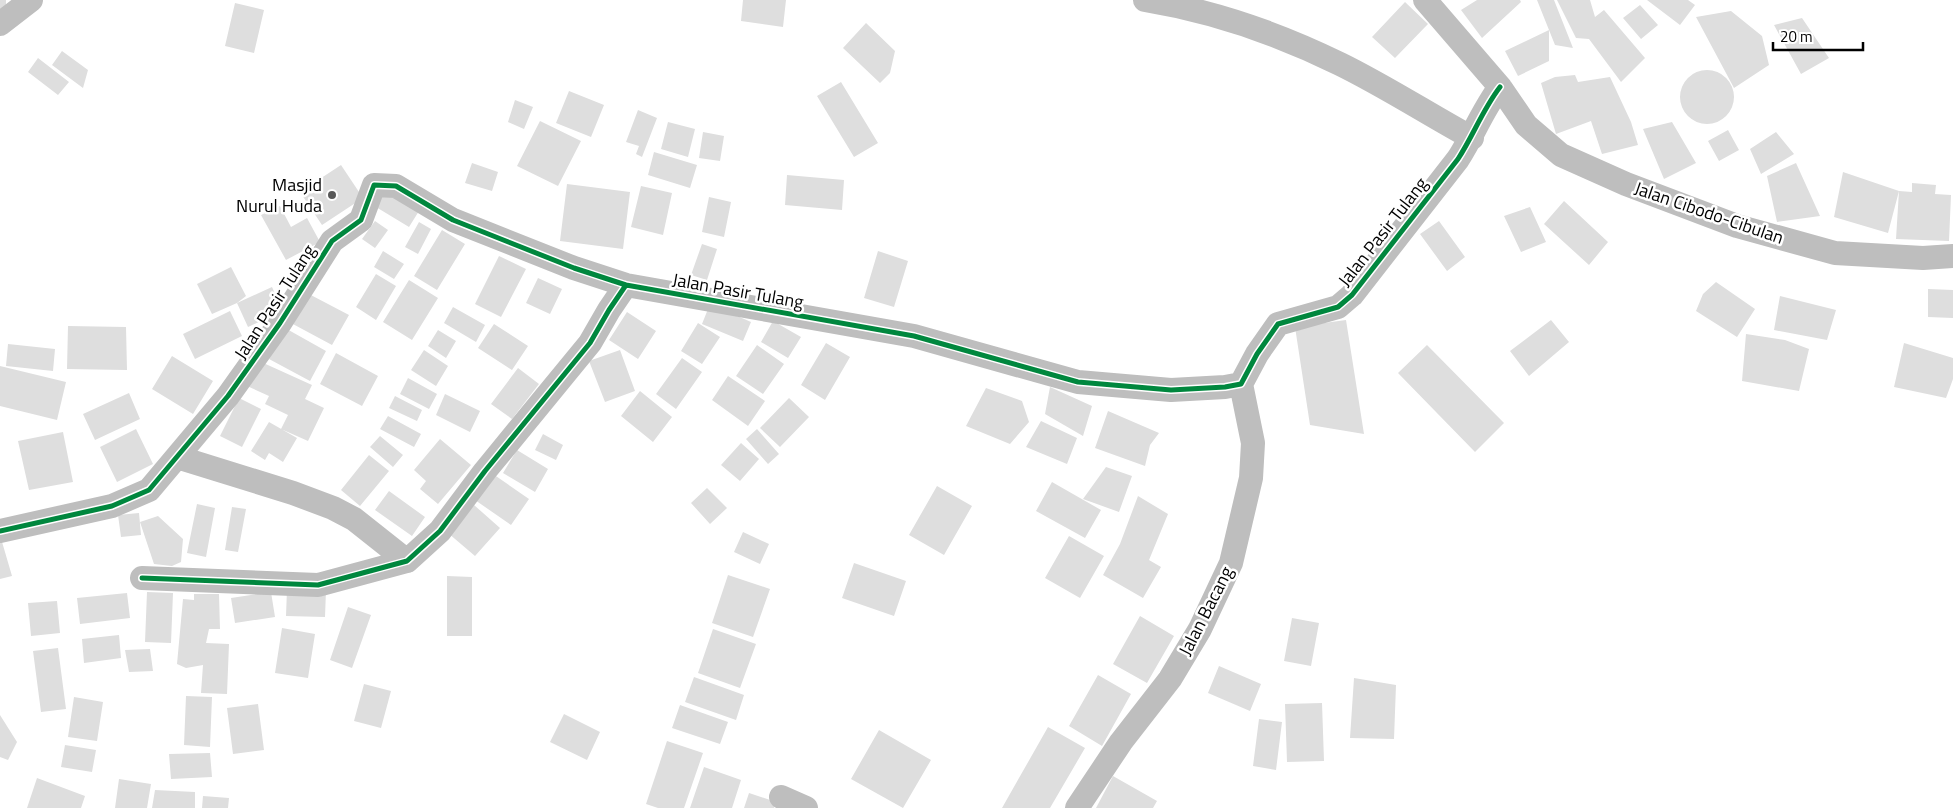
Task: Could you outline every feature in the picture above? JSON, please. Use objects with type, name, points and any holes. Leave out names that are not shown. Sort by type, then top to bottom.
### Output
[{"type":"street","points":[[0,24],[31,0]]},
{"type":"street","points":[[1145,0],[1216,16],[1268,33],[1339,64],[1472,138]]},
{"type":"street","name":"Jalan Cibodo-Cibulan","points":[[1425,0],[1500,87],[1526,125],[1560,155],[1626,184],[1728,222],[1835,253],[1923,258],[1953,256]]},
{"type":"street","name":"Jalan Pasir Tulang","points":[[0,530],[112,506],[149,490],[240,380],[280,323],[332,241],[361,220],[374,185],[396,186],[452,220],[574,268],[626,285],[914,336],[1078,382],[1171,390],[1225,388],[1241,384],[1257,354],[1278,324],[1338,307],[1352,295],[1472,138],[1500,87]]},
{"type":"street","points":[[142,578],[318,585],[407,561],[440,531],[485,471],[590,343],[626,285]]},
{"type":"street","name":"Jalan Bacang","points":[[1077,808],[1121,742],[1170,679],[1200,629],[1231,563],[1251,478],[1253,443],[1241,384]]},
{"type":"street","points":[[177,457],[293,493],[333,508],[354,519],[407,561]]},
{"type":"street","points":[[781,796],[806,808]]},
{"type":"building","points":[[0,0],[6,0],[6,12],[0,15]]},
{"type":"building","points":[[743,0],[786,0],[783,27],[741,21]]},
{"type":"building","points":[[1477,0],[1520,0],[1521,2],[1482,38],[1461,10]]},
{"type":"building","points":[[1537,0],[1554,0],[1573,48],[1555,45]]},
{"type":"building","points":[[1557,0],[1590,0],[1595,17],[1604,10],[1645,58],[1621,82],[1589,39],[1576,38]]},
{"type":"building","points":[[1647,0],[1688,0],[1695,5],[1680,25]]},
{"type":"building","points":[[1405,2],[1428,24],[1395,58],[1372,37]]},
{"type":"building","points":[[235,3],[264,10],[254,53],[225,46]]},
{"type":"building","points":[[1640,5],[1658,25],[1641,39],[1623,18]]},
{"type":"building","points":[[1731,11],[1762,36],[1769,65],[1734,88],[1696,17]]},
{"type":"building","points":[[1802,18],[1829,58],[1801,74],[1774,25]]},
{"type":"building","points":[[866,23],[895,51],[890,73],[880,83],[843,48]]},
{"type":"building","points":[[1549,30],[1549,61],[1518,76],[1505,51]]},
{"type":"building","points":[[62,51],[88,70],[83,88],[52,65]]},
{"type":"building","points":[[38,58],[69,82],[58,95],[28,72]]},
{"type":"building","points":[[1702,70],[1712,70],[1722,74],[1730,82],[1734,97],[1730,112],[1722,120],[1712,124],[1702,124],[1692,120],[1684,112],[1680,102],[1680,92],[1684,82],[1692,74]]},
{"type":"building","points":[[1575,75],[1578,82],[1610,77],[1631,122],[1638,145],[1602,154],[1591,121],[1556,134],[1541,83],[1555,77]]},
{"type":"building","points":[[841,82],[878,143],[854,157],[817,96]]},
{"type":"building","points":[[569,91],[604,105],[591,137],[556,123]]},
{"type":"building","points":[[515,100],[533,107],[524,129],[508,122]]},
{"type":"building","points":[[638,110],[657,118],[642,157],[636,154],[639,146],[626,142]]},
{"type":"building","points":[[540,121],[581,141],[558,186],[517,166]]},
{"type":"building","points":[[668,122],[695,129],[688,157],[661,149]]},
{"type":"building","points":[[1672,122],[1696,163],[1664,179],[1643,129]]},
{"type":"building","points":[[1728,130],[1739,150],[1719,161],[1708,141]]},
{"type":"building","points":[[703,132],[724,136],[720,161],[699,158]]},
{"type":"building","points":[[1776,132],[1794,154],[1761,174],[1750,149]]},
{"type":"building","points":[[654,152],[697,165],[690,188],[648,175]]},
{"type":"building","points":[[472,163],[498,172],[492,191],[465,183]]},
{"type":"building","points":[[1796,163],[1820,216],[1777,222],[1767,176]]},
{"type":"building","name":"Masjid Nurul Huda","points":[[341,165],[363,198],[322,225],[300,192]]},
{"type":"building","points":[[1843,172],[1899,191],[1888,233],[1834,217]]},
{"type":"building","points":[[787,175],[844,180],[842,210],[785,205]]},
{"type":"building","points":[[1912,183],[1936,185],[1935,194],[1951,195],[1949,241],[1896,239],[1899,191],[1912,192]]},
{"type":"building","points":[[567,184],[630,192],[623,249],[560,241]]},
{"type":"building","points":[[641,186],[672,193],[663,235],[631,227]]},
{"type":"building","points":[[385,190],[419,211],[409,227],[376,207]]},
{"type":"building","points":[[709,197],[731,202],[724,237],[702,232]]},
{"type":"building","points":[[1564,201],[1608,242],[1589,265],[1544,224]]},
{"type":"building","points":[[280,206],[291,227],[307,218],[320,242],[286,260],[261,215]]},
{"type":"building","points":[[1530,207],[1546,242],[1521,252],[1504,216]]},
{"type":"building","points":[[375,221],[388,230],[375,248],[362,239]]},
{"type":"building","points":[[1439,221],[1465,257],[1447,271],[1420,234]]},
{"type":"building","points":[[419,222],[431,229],[418,254],[405,247]]},
{"type":"building","points":[[442,230],[465,244],[437,290],[414,276]]},
{"type":"building","points":[[702,244],[717,249],[707,280],[691,275]]},
{"type":"building","points":[[383,251],[404,264],[394,279],[374,267]]},
{"type":"building","points":[[878,251],[908,261],[894,307],[864,298]]},
{"type":"building","points":[[499,256],[526,269],[501,317],[475,304]]},
{"type":"building","points":[[231,267],[246,296],[237,303],[212,314],[197,284]]},
{"type":"building","points":[[376,274],[396,286],[376,320],[356,307]]},
{"type":"building","points":[[538,278],[562,289],[550,314],[526,303]]},
{"type":"building","points":[[409,280],[438,298],[412,340],[383,322]]},
{"type":"building","points":[[1716,282],[1755,309],[1737,337],[1696,311],[1703,294]]},
{"type":"building","points":[[272,287],[283,311],[248,327],[237,303]]},
{"type":"building","points":[[1928,289],[1953,290],[1953,318],[1928,317]]},
{"type":"building","points":[[307,293],[349,315],[332,345],[291,323]]},
{"type":"building","points":[[1780,296],[1836,310],[1827,340],[1774,330]]},
{"type":"building","points":[[710,304],[751,322],[743,341],[702,324]]},
{"type":"building","points":[[453,307],[485,325],[476,342],[444,323]]},
{"type":"building","points":[[230,311],[242,336],[195,359],[183,334]]},
{"type":"building","points":[[627,312],[656,331],[638,359],[609,340]]},
{"type":"building","points":[[1346,320],[1364,434],[1310,425],[1295,327]]},
{"type":"building","points":[[1551,320],[1569,342],[1529,376],[1510,351]]},
{"type":"building","points":[[773,321],[801,337],[788,358],[761,342]]},
{"type":"building","points":[[698,323],[720,337],[702,364],[681,351]]},
{"type":"building","points":[[494,324],[528,346],[512,370],[478,348]]},
{"type":"building","points":[[68,326],[126,327],[127,370],[67,369]]},
{"type":"building","points":[[285,328],[326,351],[310,381],[269,359]]},
{"type":"building","points":[[438,330],[456,341],[446,358],[428,346]]},
{"type":"building","points":[[1746,334],[1785,340],[1809,349],[1799,391],[1742,381]]},
{"type":"building","points":[[826,343],[850,357],[825,400],[801,385]]},
{"type":"building","points":[[1904,343],[1953,358],[1953,379],[1946,398],[1894,387]]},
{"type":"building","points":[[8,344],[55,349],[53,371],[6,366]]},
{"type":"building","points":[[757,345],[784,364],[763,394],[736,376]]},
{"type":"building","points":[[1427,345],[1504,423],[1475,452],[1398,373]]},
{"type":"building","points":[[424,350],[448,366],[436,386],[411,370]]},
{"type":"building","points":[[620,350],[635,391],[605,402],[589,361]]},
{"type":"building","points":[[336,353],[378,376],[362,406],[320,384]]},
{"type":"building","points":[[172,356],[213,381],[193,414],[152,389]]},
{"type":"building","points":[[682,358],[702,372],[676,409],[656,394]]},
{"type":"building","points":[[259,361],[312,385],[305,399],[324,408],[308,441],[281,429],[288,415],[265,404],[269,396],[247,386]]},
{"type":"building","points":[[0,366],[66,382],[57,420],[0,406]]},
{"type":"building","points":[[518,368],[539,384],[512,419],[491,404]]},
{"type":"building","points":[[728,376],[765,401],[748,426],[712,400]]},
{"type":"building","points":[[408,378],[437,394],[429,409],[400,394]]},
{"type":"building","points":[[1050,387],[1092,406],[1083,436],[1045,414]]},
{"type":"building","points":[[986,388],[1022,401],[1029,422],[1010,444],[966,426]]},
{"type":"building","points":[[640,391],[672,417],[653,442],[621,416]]},
{"type":"building","points":[[129,393],[140,419],[95,440],[83,414]]},
{"type":"building","points":[[445,394],[480,411],[470,432],[436,415]]},
{"type":"building","points":[[395,396],[422,410],[417,421],[389,408]]},
{"type":"building","points":[[239,398],[261,409],[242,447],[220,436]]},
{"type":"building","points":[[789,398],[809,417],[780,447],[760,428]]},
{"type":"building","points":[[1108,411],[1159,433],[1150,445],[1145,466],[1095,448]]},
{"type":"building","points":[[388,416],[421,434],[414,447],[380,429]]},
{"type":"building","points":[[1041,421],[1077,438],[1067,464],[1026,447]]},
{"type":"building","points":[[269,422],[297,438],[283,462],[269,453],[265,460],[251,451]]},
{"type":"building","points":[[136,429],[153,464],[117,482],[100,447]]},
{"type":"building","points":[[757,429],[779,454],[768,464],[746,439]]},
{"type":"building","points":[[63,432],[73,482],[29,490],[18,441]]},
{"type":"building","points":[[543,434],[563,445],[556,460],[535,450]]},
{"type":"building","points":[[380,436],[403,455],[393,467],[370,447]]},
{"type":"building","points":[[440,439],[471,465],[438,504],[420,489],[426,481],[414,470]]},
{"type":"building","points":[[741,443],[759,459],[740,481],[721,465]]},
{"type":"building","points":[[517,450],[548,469],[535,492],[503,473]]},
{"type":"building","points":[[369,455],[389,471],[360,506],[341,490]]},
{"type":"building","points":[[1106,467],[1132,476],[1119,512],[1083,499]]},
{"type":"building","points":[[493,474],[529,499],[511,525],[475,500]]},
{"type":"building","points":[[1052,482],[1101,510],[1085,538],[1036,511]]},
{"type":"building","points":[[937,486],[972,506],[944,555],[909,535]]},
{"type":"building","points":[[707,488],[727,508],[710,524],[691,503]]},
{"type":"building","points":[[389,491],[425,517],[412,536],[375,510]]},
{"type":"building","points":[[1138,496],[1168,514],[1149,560],[1161,567],[1143,598],[1103,575],[1120,544]]},
{"type":"building","points":[[197,504],[215,508],[206,557],[187,553]]},
{"type":"building","points":[[474,505],[500,528],[475,556],[448,533]]},
{"type":"building","points":[[232,507],[246,509],[238,552],[225,550]]},
{"type":"building","points":[[139,513],[141,535],[121,537],[118,515]]},
{"type":"building","points":[[158,516],[183,539],[181,562],[172,566],[154,564],[140,522]]},
{"type":"building","points":[[743,532],[769,544],[760,564],[734,552]]},
{"type":"building","points":[[0,535],[12,576],[0,579]]},
{"type":"building","points":[[1069,536],[1104,556],[1080,598],[1045,578]]},
{"type":"building","points":[[854,563],[906,581],[894,616],[842,598]]},
{"type":"building","points":[[728,575],[770,589],[753,637],[712,623]]},
{"type":"building","points":[[447,576],[472,577],[472,636],[447,636]]},
{"type":"building","points":[[287,589],[326,590],[325,617],[286,616]]},
{"type":"building","points":[[147,592],[173,593],[171,643],[145,642]]},
{"type":"building","points":[[271,592],[275,617],[235,623],[231,598]]},
{"type":"building","points":[[127,593],[130,618],[80,624],[77,598]]},
{"type":"building","points":[[194,594],[219,594],[220,629],[209,629],[206,643],[229,644],[227,694],[201,693],[203,665],[186,668],[177,664],[183,599],[194,600]]},
{"type":"building","points":[[57,601],[60,633],[31,636],[28,603]]},
{"type":"building","points":[[348,607],[371,615],[352,668],[330,660]]},
{"type":"building","points":[[1140,616],[1174,636],[1147,683],[1113,664]]},
{"type":"building","points":[[1292,618],[1319,623],[1311,666],[1284,661]]},
{"type":"building","points":[[282,628],[315,634],[308,678],[275,673]]},
{"type":"building","points":[[713,629],[756,644],[740,688],[698,673]]},
{"type":"building","points":[[119,635],[121,658],[84,663],[82,639]]},
{"type":"building","points":[[58,648],[66,709],[41,712],[33,651]]},
{"type":"building","points":[[150,649],[153,671],[129,672],[125,650]]},
{"type":"building","points":[[1219,666],[1261,684],[1250,711],[1208,693]]},
{"type":"building","points":[[1098,675],[1131,694],[1102,746],[1069,726]]},
{"type":"building","points":[[694,677],[744,695],[736,720],[685,702]]},
{"type":"building","points":[[1354,678],[1396,685],[1394,739],[1350,738]]},
{"type":"building","points":[[364,684],[391,691],[381,728],[354,721]]},
{"type":"building","points":[[186,696],[212,697],[210,747],[184,745]]},
{"type":"building","points":[[74,697],[103,702],[97,741],[68,737]]},
{"type":"building","points":[[1322,703],[1324,761],[1287,762],[1285,704]]},
{"type":"building","points":[[258,704],[264,750],[233,754],[227,708]]},
{"type":"building","points":[[680,705],[728,722],[720,744],[672,728]]},
{"type":"building","points":[[564,714],[600,732],[587,760],[550,742]]},
{"type":"building","points":[[0,715],[17,742],[8,760],[0,757]]},
{"type":"building","points":[[1259,719],[1282,722],[1276,770],[1253,766]]},
{"type":"building","points":[[1048,727],[1085,748],[1050,808],[1002,808]]},
{"type":"building","points":[[879,730],[931,760],[903,808],[851,779]]},
{"type":"building","points":[[667,741],[703,753],[684,808],[658,808],[646,804]]},
{"type":"building","points":[[65,745],[96,750],[92,772],[61,767]]},
{"type":"building","points":[[210,753],[212,777],[171,779],[169,754]]},
{"type":"building","points":[[704,767],[741,780],[732,808],[690,808]]},
{"type":"building","points":[[1113,776],[1157,801],[1153,808],[1096,808]]},
{"type":"building","points":[[37,778],[85,796],[81,808],[27,808]]},
{"type":"building","points":[[119,779],[151,784],[147,808],[115,808]]},
{"type":"building","points":[[155,790],[195,792],[195,808],[152,808]]},
{"type":"building","points":[[749,793],[776,802],[774,808],[744,808]]},
{"type":"building","points":[[203,796],[229,798],[228,808],[202,808]]},
{"type":"cycle path","points":[[0,531],[112,506],[149,490],[228,396],[280,323],[332,241],[361,220],[374,185],[396,186],[453,220],[574,268],[626,285],[914,336],[1078,382],[1171,390],[1225,387],[1241,384],[1257,354],[1278,324],[1338,307],[1352,295],[1458,159],[1488,104],[1500,87]]},
{"type":"cycle path","points":[[142,578],[318,585],[407,561],[440,531],[485,471],[590,343],[626,285]]},
{"type":"place","name":"Masjid Nurul Huda","points":[[332,195]]}]
